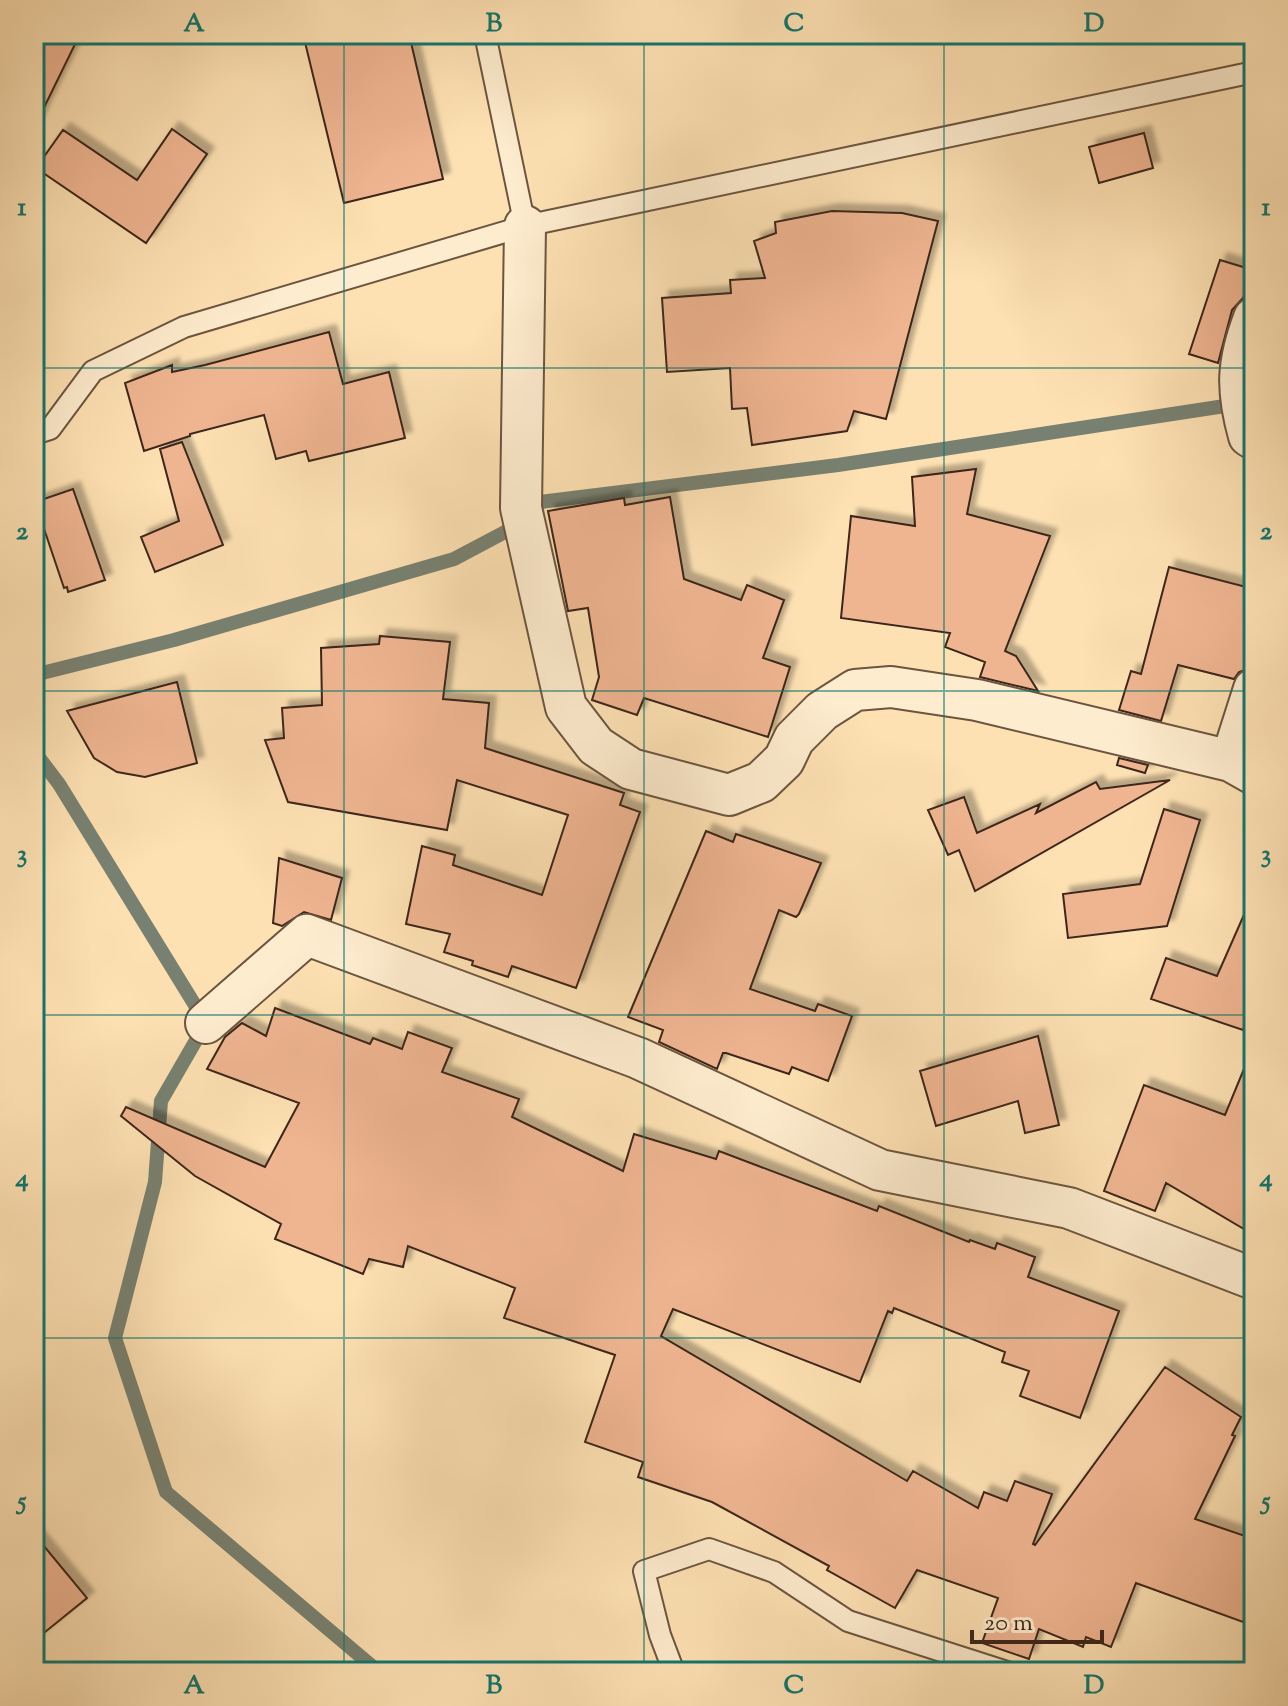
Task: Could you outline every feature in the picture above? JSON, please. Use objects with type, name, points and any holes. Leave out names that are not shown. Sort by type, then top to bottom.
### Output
[{"type":"street","points":[[525,226],[521,508],[566,707],[596,746],[631,769],[729,795],[761,782],[784,760],[794,739],[822,711],[855,690],[891,687],[977,700],[1242,768],[1254,689]]},
{"type":"street","points":[[1254,318],[1241,352],[1240,404],[1249,436],[1254,439]]},
{"type":"street","points":[[206,1023],[307,935],[638,1058],[880,1170],[1069,1208],[1254,1279]]},
{"type":"lane","points":[[485,34],[525,226]]},
{"type":"lane","points":[[34,434],[50,429],[93,371],[184,327],[525,226],[1254,72]]},
{"type":"lane","points":[[674,1672],[660,1635],[644,1571],[709,1549],[774,1572],[848,1621],[1007,1672]]},
{"type":"building","points":[[34,34],[80,34],[34,128]]},
{"type":"building","points":[[303,34],[409,34],[443,179],[344,203]]},
{"type":"building","points":[[172,129],[207,154],[146,243],[36,168],[63,130],[137,180]]},
{"type":"building","points":[[1144,133],[1153,168],[1099,183],[1089,147]]},
{"type":"building","points":[[832,211],[902,213],[938,221],[886,419],[854,411],[847,431],[752,445],[747,408],[732,409],[730,368],[667,372],[662,298],[731,293],[730,280],[765,278],[754,241],[776,233],[775,222]]},
{"type":"building","points":[[1220,260],[1253,270],[1243,298],[1232,310],[1218,363],[1189,354]]},
{"type":"building","points":[[329,332],[343,384],[389,372],[405,438],[309,461],[306,451],[276,459],[264,415],[190,434],[144,451],[125,383],[172,365],[172,372]]},
{"type":"building","points":[[182,442],[223,545],[155,572],[141,537],[179,521],[160,449]]},
{"type":"building","points":[[976,469],[967,514],[1050,536],[1005,651],[1016,656],[1038,691],[980,677],[985,662],[945,647],[950,633],[841,618],[851,516],[915,526],[912,477]]},
{"type":"building","points":[[73,489],[105,580],[68,592],[35,502]]},
{"type":"building","points":[[670,497],[684,579],[741,600],[747,585],[784,600],[763,658],[790,667],[768,737],[644,698],[637,715],[592,700],[599,677],[588,608],[568,611],[548,511],[624,498],[625,505]]},
{"type":"building","points":[[1169,567],[1254,589],[1254,667],[1239,672],[1234,679],[1178,665],[1161,721],[1119,710],[1131,671],[1141,674]]},
{"type":"building","points":[[380,636],[450,642],[443,699],[489,703],[485,748],[624,793],[620,805],[640,812],[576,988],[512,966],[508,977],[472,965],[473,961],[444,952],[450,934],[406,924],[422,846],[455,855],[453,865],[542,895],[568,815],[457,780],[447,830],[288,802],[265,740],[284,738],[282,708],[322,705],[321,648],[379,644]]},
{"type":"building","points":[[177,682],[197,763],[145,777],[117,772],[94,758],[67,711]]},
{"type":"building","points":[[1119,758],[1148,765],[1145,773],[1117,765]]},
{"type":"building","points":[[1170,780],[975,891],[959,850],[948,855],[928,810],[964,797],[977,833],[1040,804],[1036,813],[1096,782],[1100,789]]},
{"type":"building","points":[[1164,809],[1200,820],[1167,926],[1068,938],[1063,894],[1140,884]]},
{"type":"building","points":[[706,831],[733,842],[736,834],[821,863],[799,914],[796,917],[779,910],[750,989],[815,1011],[818,1004],[852,1016],[828,1081],[792,1067],[789,1074],[726,1053],[723,1053],[717,1069],[659,1042],[663,1030],[628,1017]]},
{"type":"building","points":[[279,858],[342,878],[331,920],[304,912],[282,926],[273,923]]},
{"type":"building","points":[[1254,892],[1254,999],[1243,1030],[1151,999],[1166,958],[1217,976]]},
{"type":"building","points":[[275,1008],[370,1044],[373,1038],[402,1049],[408,1032],[452,1048],[442,1072],[519,1099],[512,1117],[623,1171],[634,1134],[716,1159],[719,1151],[877,1211],[879,1206],[969,1242],[995,1249],[997,1243],[1035,1257],[1028,1277],[1119,1311],[1080,1418],[1020,1396],[1029,1371],[1002,1362],[1005,1352],[894,1308],[892,1313],[888,1311],[860,1382],[673,1309],[661,1336],[907,1481],[913,1471],[978,1508],[984,1492],[1007,1501],[1015,1481],[1052,1494],[1035,1545],[1165,1367],[1241,1417],[1195,1519],[1254,1539],[1254,1593],[1243,1622],[1136,1583],[1111,1647],[1086,1637],[1083,1647],[1039,1629],[1029,1659],[982,1643],[998,1598],[917,1570],[895,1608],[827,1570],[829,1566],[712,1502],[638,1477],[643,1462],[585,1442],[615,1355],[504,1318],[515,1288],[408,1246],[403,1267],[369,1259],[363,1274],[275,1239],[281,1224],[195,1176],[121,1116],[126,1107],[265,1167],[299,1103],[207,1069],[225,1037],[242,1023],[266,1036]]},
{"type":"building","points":[[1038,1036],[1059,1125],[1025,1133],[1018,1101],[936,1126],[920,1071]]},
{"type":"building","points":[[1253,1047],[1254,1235],[1166,1183],[1155,1211],[1104,1191],[1144,1085],[1225,1115]]},
{"type":"building","points":[[34,1534],[87,1598],[34,1641]]},
{"type":"waterway","points":[[34,675],[174,640],[454,559],[526,521],[540,502],[838,465],[1238,404]]},
{"type":"waterway","points":[[34,751],[59,784],[206,1023],[161,1101],[155,1182],[115,1338],[166,1492],[379,1672]]}]
